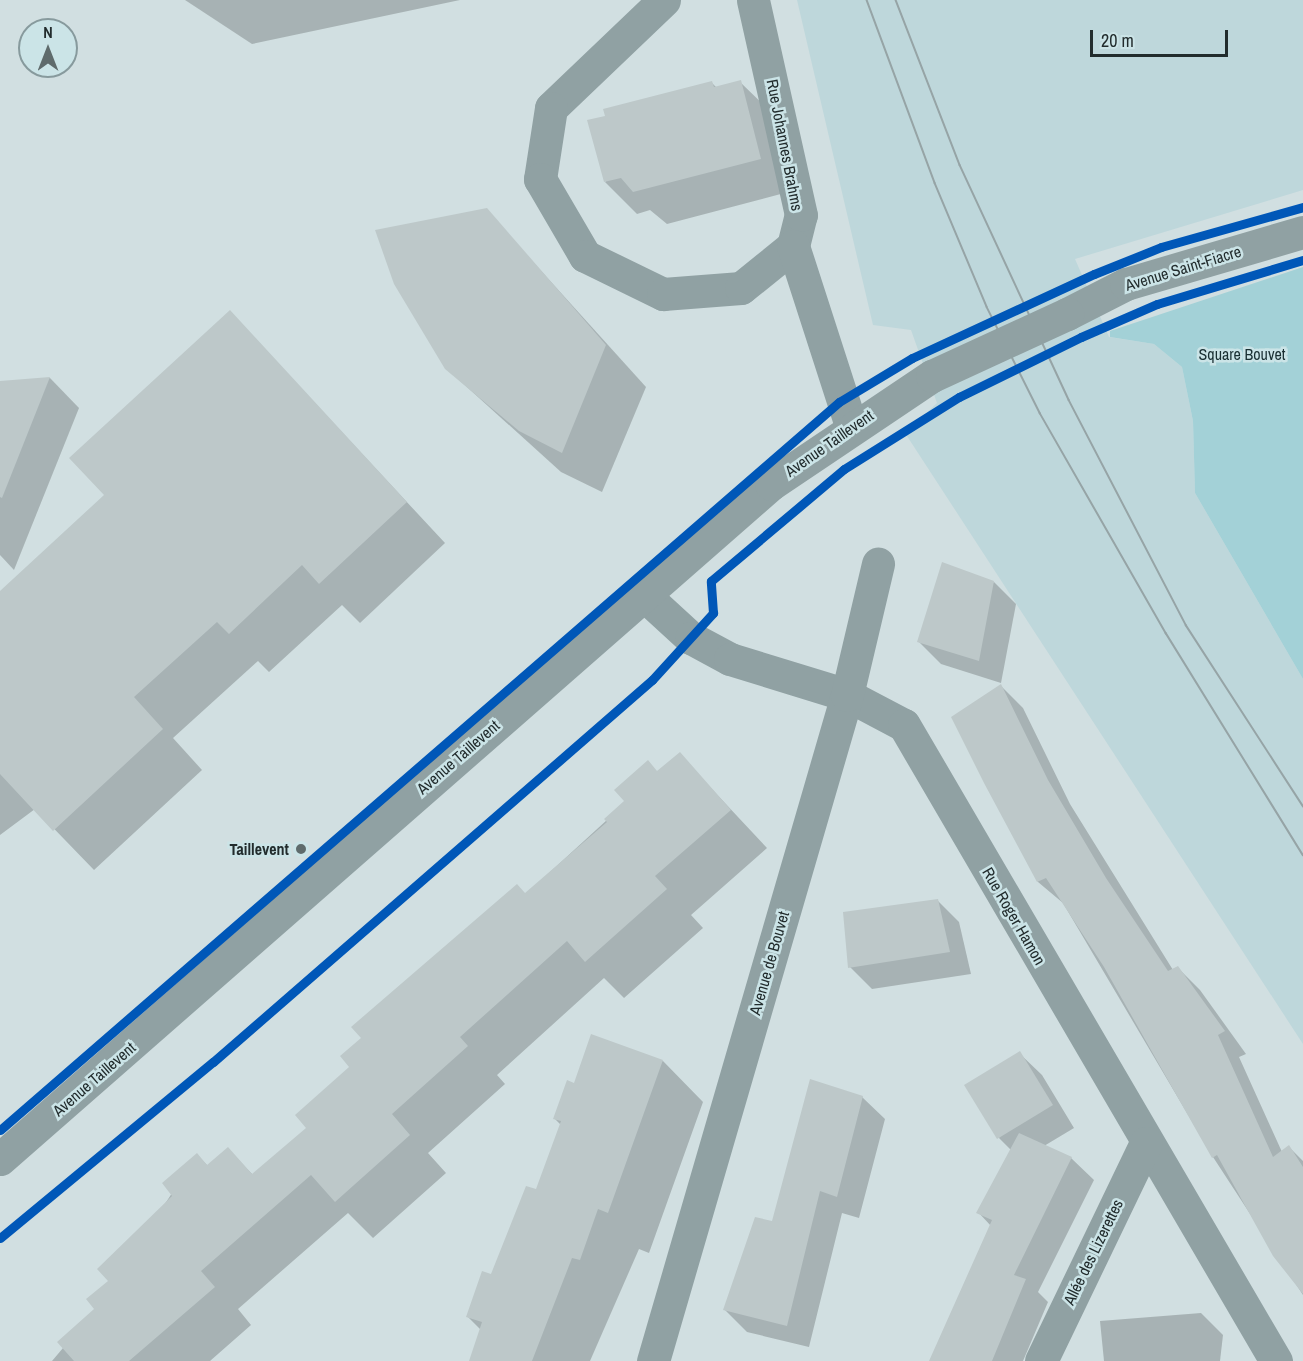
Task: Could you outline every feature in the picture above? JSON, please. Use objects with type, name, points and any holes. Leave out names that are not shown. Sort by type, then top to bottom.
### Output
[{"type":"street","points":[[664,0],[551,108],[540,178],[585,256],[663,294],[741,288],[794,246],[851,426]]},
{"type":"street","name":"Rue Johannes Brahms","points":[[753,0],[801,215],[794,246]]},
{"type":"street","name":"Avenue Saint-Fiacre","points":[[932,376],[1067,314],[1126,284],[1303,232]]},
{"type":"street","name":"Avenue Taillevent","points":[[0,1159],[771,484],[851,426],[932,376]]},
{"type":"street","name":"Avenue de Bouvet","points":[[653,1361],[847,695],[878,564]]},
{"type":"street","name":"Rue Roger Hamon","points":[[644,595],[691,638],[730,659],[847,695],[904,725],[1146,1143],[1276,1361]]},
{"type":"street","name":"Allée des Lizerettes","points":[[1041,1361],[1146,1143]]},
{"type":"shaded area","points":[[797,0],[1303,0],[1303,190],[1075,259],[1109,337],[1154,344],[1182,367],[1193,421],[1195,493],[1303,679],[1303,1044],[905,433],[937,403],[911,330],[873,325]]},
{"type":"green space","name":"Square Bouvet","points":[[1303,267],[1303,679],[1195,493],[1193,421],[1182,367],[1154,344],[1110,337],[1110,331]]},
{"type":"building","points":[[741,80],[761,159],[633,192],[621,178],[604,182],[587,120],[605,116],[603,109],[712,81],[714,87]]},
{"type":"building","points":[[487,208],[606,345],[562,453],[519,431],[445,369],[394,284],[375,230]]},
{"type":"building","points":[[230,310],[407,502],[319,584],[302,565],[229,634],[217,622],[134,697],[163,729],[53,831],[0,774],[0,591],[104,495],[69,458]]},
{"type":"building","points":[[50,377],[2,498],[0,497],[0,381]]},
{"type":"building","points":[[942,562],[994,581],[979,661],[917,642]]},
{"type":"building","points":[[1001,684],[1048,780],[1106,878],[1168,971],[1178,966],[1225,1031],[1218,1035],[1273,1157],[1289,1145],[1303,1167],[1303,1294],[1273,1256],[1217,1155],[1212,1158],[1104,967],[1046,878],[1037,882],[951,717]]},
{"type":"building","points":[[680,752],[731,810],[655,876],[667,889],[585,962],[567,941],[460,1037],[468,1046],[392,1114],[410,1135],[335,1202],[311,1175],[201,1271],[215,1287],[129,1361],[74,1361],[57,1342],[94,1309],[86,1299],[108,1281],[97,1269],[172,1196],[162,1183],[197,1153],[207,1165],[228,1147],[252,1174],[306,1128],[295,1115],[349,1067],[340,1056],[361,1038],[351,1027],[517,884],[525,893],[607,822],[604,819],[624,801],[614,790],[648,760],[657,771]]},
{"type":"building","points":[[938,899],[950,952],[848,968],[843,912]]},
{"type":"building","points":[[591,1034],[663,1060],[608,1213],[598,1209],[580,1260],[572,1258],[532,1361],[469,1361],[482,1322],[466,1317],[482,1271],[491,1274],[526,1186],[536,1189],[561,1121],[553,1119],[567,1080],[574,1083]]},
{"type":"building","points":[[1020,1051],[1053,1105],[997,1139],[964,1085]]},
{"type":"building","points":[[810,1079],[863,1096],[837,1197],[820,1191],[787,1326],[723,1310],[755,1217],[772,1221]]},
{"type":"building","points":[[1019,1133],[1072,1157],[1014,1275],[1026,1279],[992,1361],[929,1361],[992,1220],[976,1213]]},
{"type":"tram line","points":[[867,0],[935,183],[987,307],[1040,413],[1166,633],[1303,855]]},
{"type":"tram line","points":[[896,0],[960,165],[1069,400],[1186,625],[1303,806]]},
{"type":"cycle path","points":[[0,1130],[839,402],[912,358],[1094,274],[1161,247],[1303,207]]},
{"type":"cycle path","points":[[0,1238],[213,1062],[652,680],[713,613],[711,581],[844,469],[959,397],[1081,337],[1157,304],[1303,260]]},
{"type":"place","name":"Taillevent","points":[[301,849]]}]
